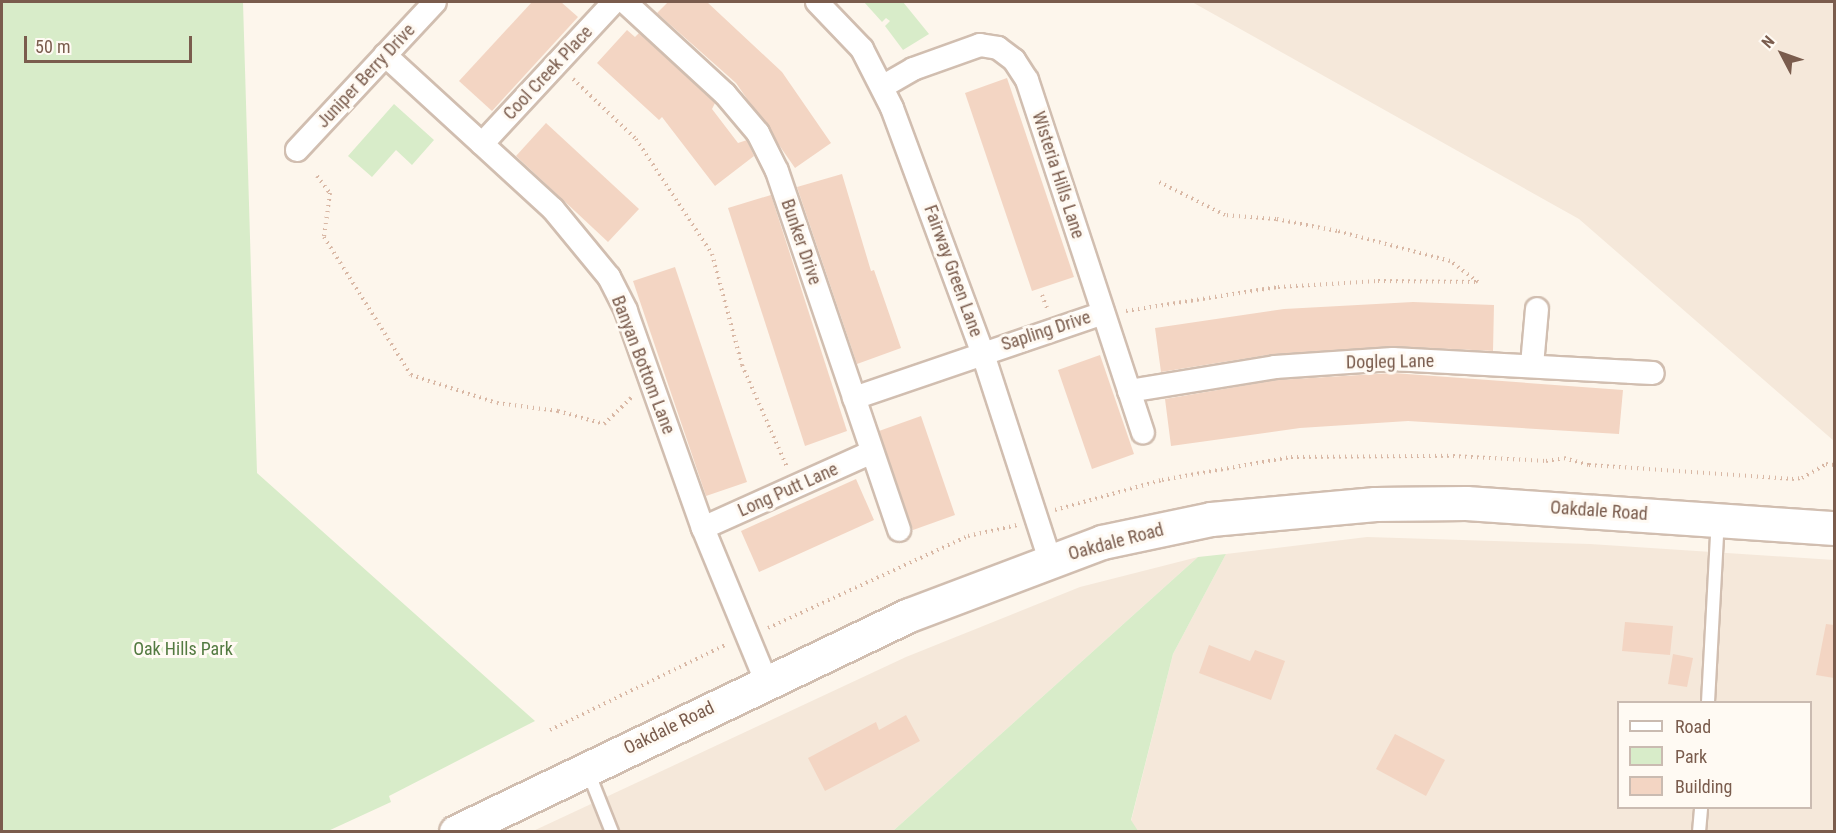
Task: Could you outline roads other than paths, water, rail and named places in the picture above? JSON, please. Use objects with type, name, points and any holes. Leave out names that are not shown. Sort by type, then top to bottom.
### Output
[{"type":"main road","name":"Oakdale Road","points":[[456,831],[766,681],[909,615],[1102,542],[1211,519],[1375,504],[1466,503],[1834,528]]},
{"type":"street","name":"Juniper Berry Drive","points":[[297,150],[435,2]]},
{"type":"street","name":"Cool Creek Place","points":[[482,144],[614,2]]},
{"type":"street","name":"Bunker Drive","points":[[625,2],[725,94],[758,133],[777,171],[899,530]]},
{"type":"street","name":"Fairway Green Lane","points":[[817,2],[862,49],[882,87],[982,351],[1050,560]]},
{"type":"street","name":"Wisteria Hills Lane","points":[[882,87],[912,69],[980,45],[998,48],[1014,60],[1027,80],[1113,312],[1129,391],[1143,432]]},
{"type":"street","name":"Banyan Bottom Lane","points":[[385,55],[560,216],[609,277],[626,311],[703,528],[766,681]]},
{"type":"street","points":[[1532,365],[1537,309]]},
{"type":"street","name":"Sapling Drive","points":[[854,398],[982,351],[1113,312]]},
{"type":"street","name":"Dogleg Lane","points":[[1129,391],[1275,367],[1393,359],[1653,373]]},
{"type":"street","name":"Long Putt Lane","points":[[703,528],[872,453]]},
{"type":"lane","points":[[1708,701],[1718,519]]},
{"type":"lane","points":[[587,768],[612,831]]},
{"type":"lane","points":[[1699,831],[1701,809]]},
{"type":"park label","name":"Oak Hills Park","points":[[183,649]]}]
